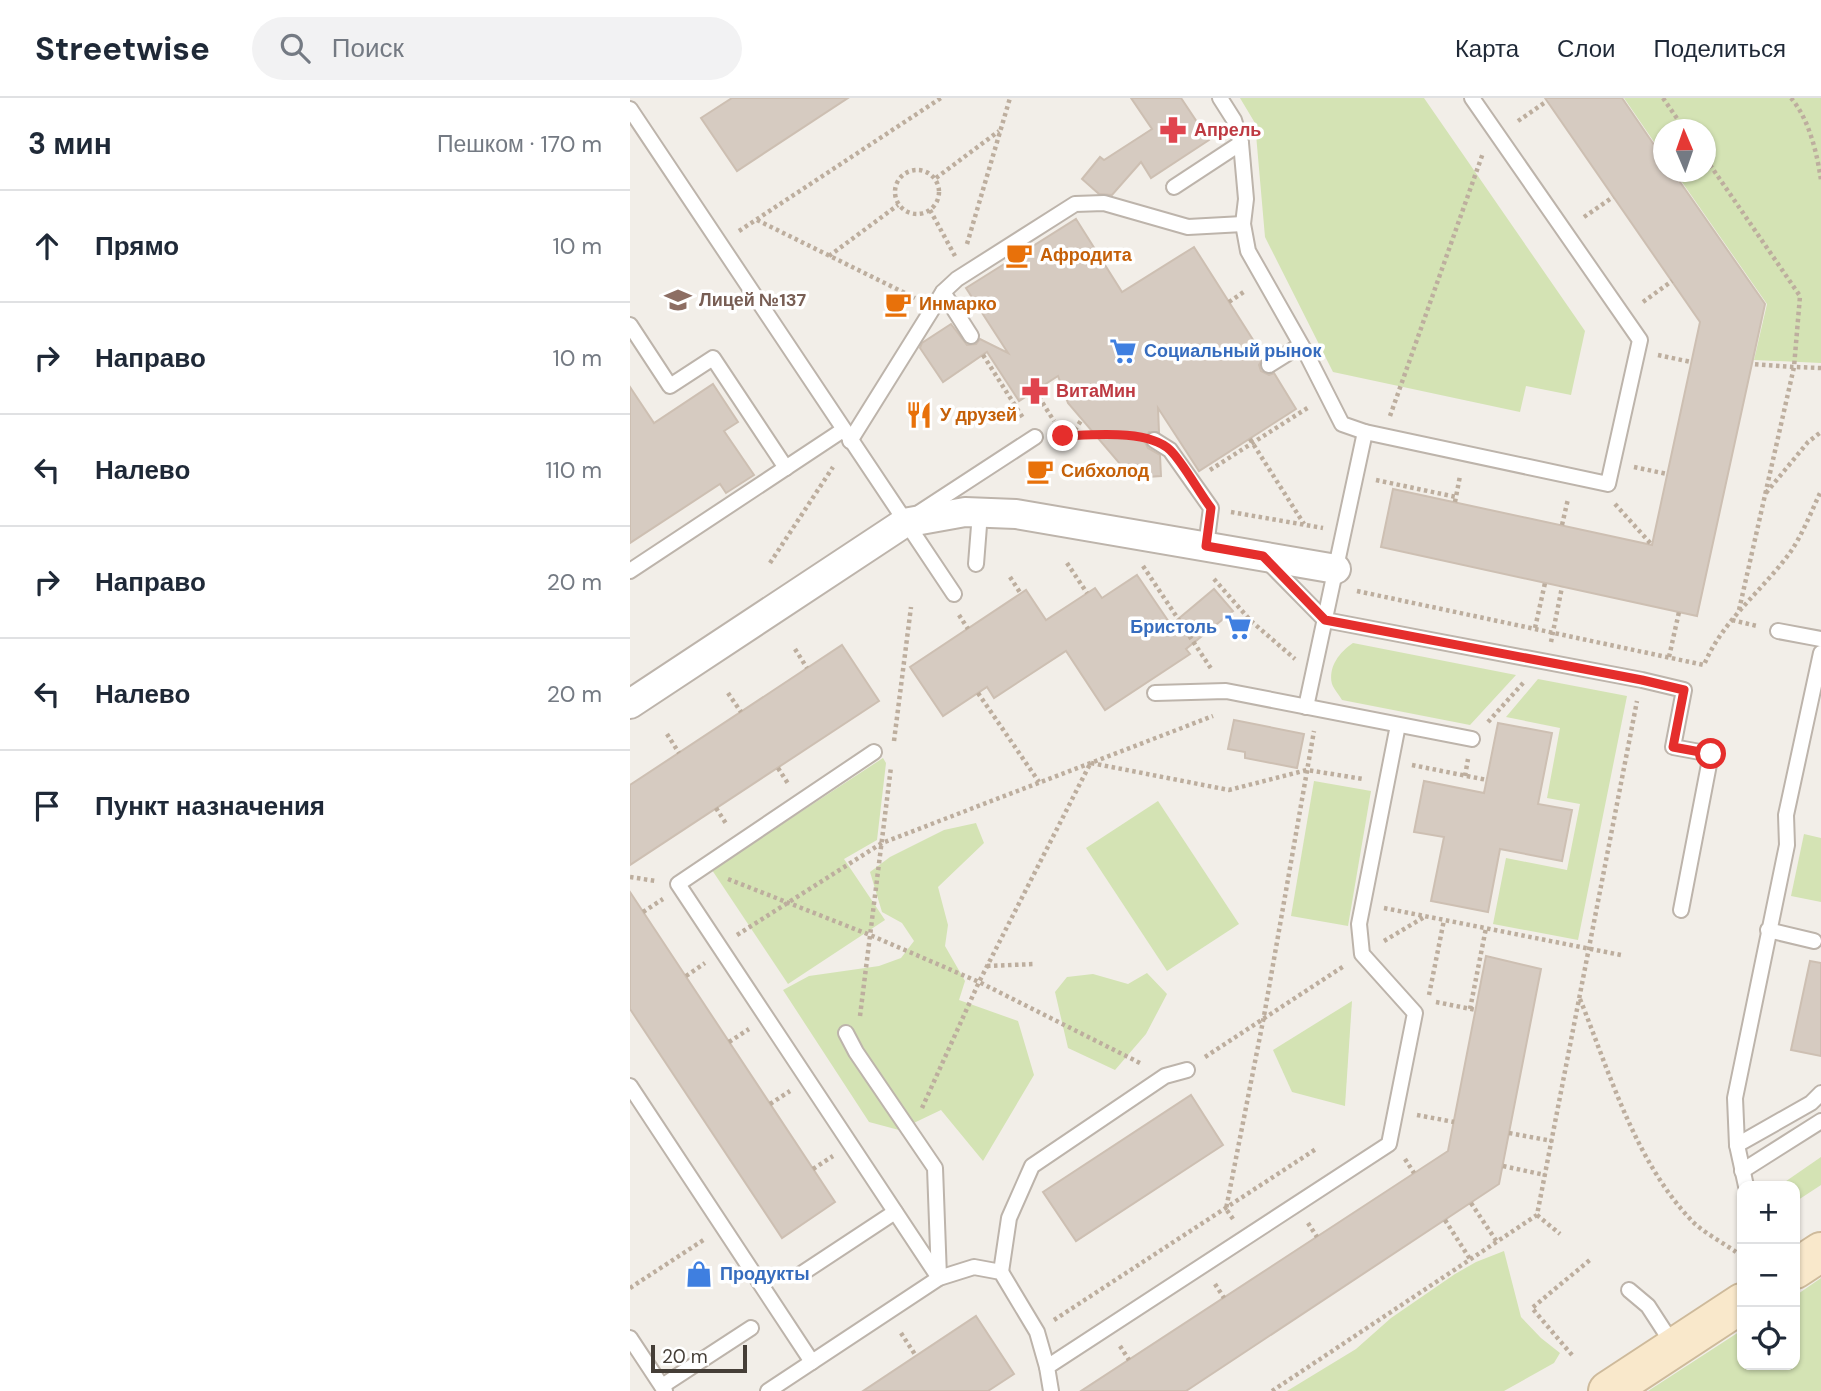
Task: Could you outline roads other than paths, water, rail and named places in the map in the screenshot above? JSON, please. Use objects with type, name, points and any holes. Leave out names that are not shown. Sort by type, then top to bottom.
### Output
[{"type":"main road","points":[[1800,1266],[1821,1252]]},
{"type":"main road","points":[[1608,1391],[1737,1306]]},
{"type":"street","points":[[630,704],[904,523],[964,512],[1016,514],[1263,556],[1334,577]]},
{"type":"lane","points":[[630,102],[636,98]]},
{"type":"lane","points":[[1220,98],[1234,120],[1241,143],[1246,199],[1243,224],[1248,251],[1342,424],[1365,432],[1608,484],[1640,340],[1472,98]]},
{"type":"lane","points":[[630,108],[904,523],[954,594]]},
{"type":"lane","points":[[1174,187],[1241,143]]},
{"type":"lane","points":[[630,571],[786,468],[847,436],[943,292],[959,273],[1075,204],[1104,203],[1188,227],[1243,224]]},
{"type":"lane","points":[[943,292],[971,336]]},
{"type":"lane","points":[[630,325],[670,386],[713,358],[786,468]]},
{"type":"lane","points":[[1269,365],[1301,345]]},
{"type":"lane","points":[[1312,708],[1313,674],[1365,432]]},
{"type":"lane","points":[[904,523],[1035,436]]},
{"type":"lane","points":[[1154,440],[1170,450],[1211,508],[1206,546]]},
{"type":"lane","points":[[976,564],[980,513]]},
{"type":"lane","points":[[1263,556],[1325,620],[1684,690],[1673,747],[1711,754],[1681,910]]},
{"type":"lane","points":[[1778,631],[1821,639]]},
{"type":"lane","points":[[1745,1181],[1737,1144],[1735,1098],[1787,845],[1786,814],[1821,653]]},
{"type":"lane","points":[[1155,693],[1226,691],[1472,739]]},
{"type":"lane","points":[[1047,1367],[1389,1144],[1415,1013],[1362,954],[1359,924],[1398,725]]},
{"type":"lane","points":[[874,752],[678,884],[939,1279]]},
{"type":"lane","points":[[1768,930],[1814,941]]},
{"type":"lane","points":[[846,1032],[856,1052],[935,1168],[939,1279]]},
{"type":"lane","points":[[1051,1391],[1037,1332],[1001,1272],[1009,1218],[1032,1166],[1165,1076],[1187,1070]]},
{"type":"lane","points":[[630,1086],[813,1362]]},
{"type":"lane","points":[[1737,1144],[1811,1103],[1821,1093]]},
{"type":"lane","points":[[1742,1171],[1821,1121]]},
{"type":"lane","points":[[801,1274],[895,1212]]},
{"type":"lane","points":[[768,1391],[939,1279],[974,1266],[1001,1272]]},
{"type":"lane","points":[[1629,1290],[1648,1306],[1675,1348]]},
{"type":"lane","points":[[630,1338],[663,1389],[751,1328]]},
{"type":"place","name":"Апрель","points":[[1173,130]]},
{"type":"place","name":"Афродита","points":[[1019,255]]},
{"type":"place","name":"Лицей №137","points":[[678,300]]},
{"type":"place","name":"Инмарко","points":[[898,304]]},
{"type":"place","name":"Социальный рынок","points":[[1123,351]]},
{"type":"place","name":"ВитаМин","points":[[1035,391]]},
{"type":"place","name":"У друзей","points":[[919,415]]},
{"type":"place","name":"Сибхолод","points":[[1040,471]]},
{"type":"place","name":"Бристоль","points":[[1238,627]]},
{"type":"place","name":"Продукты","points":[[699,1274]]}]
